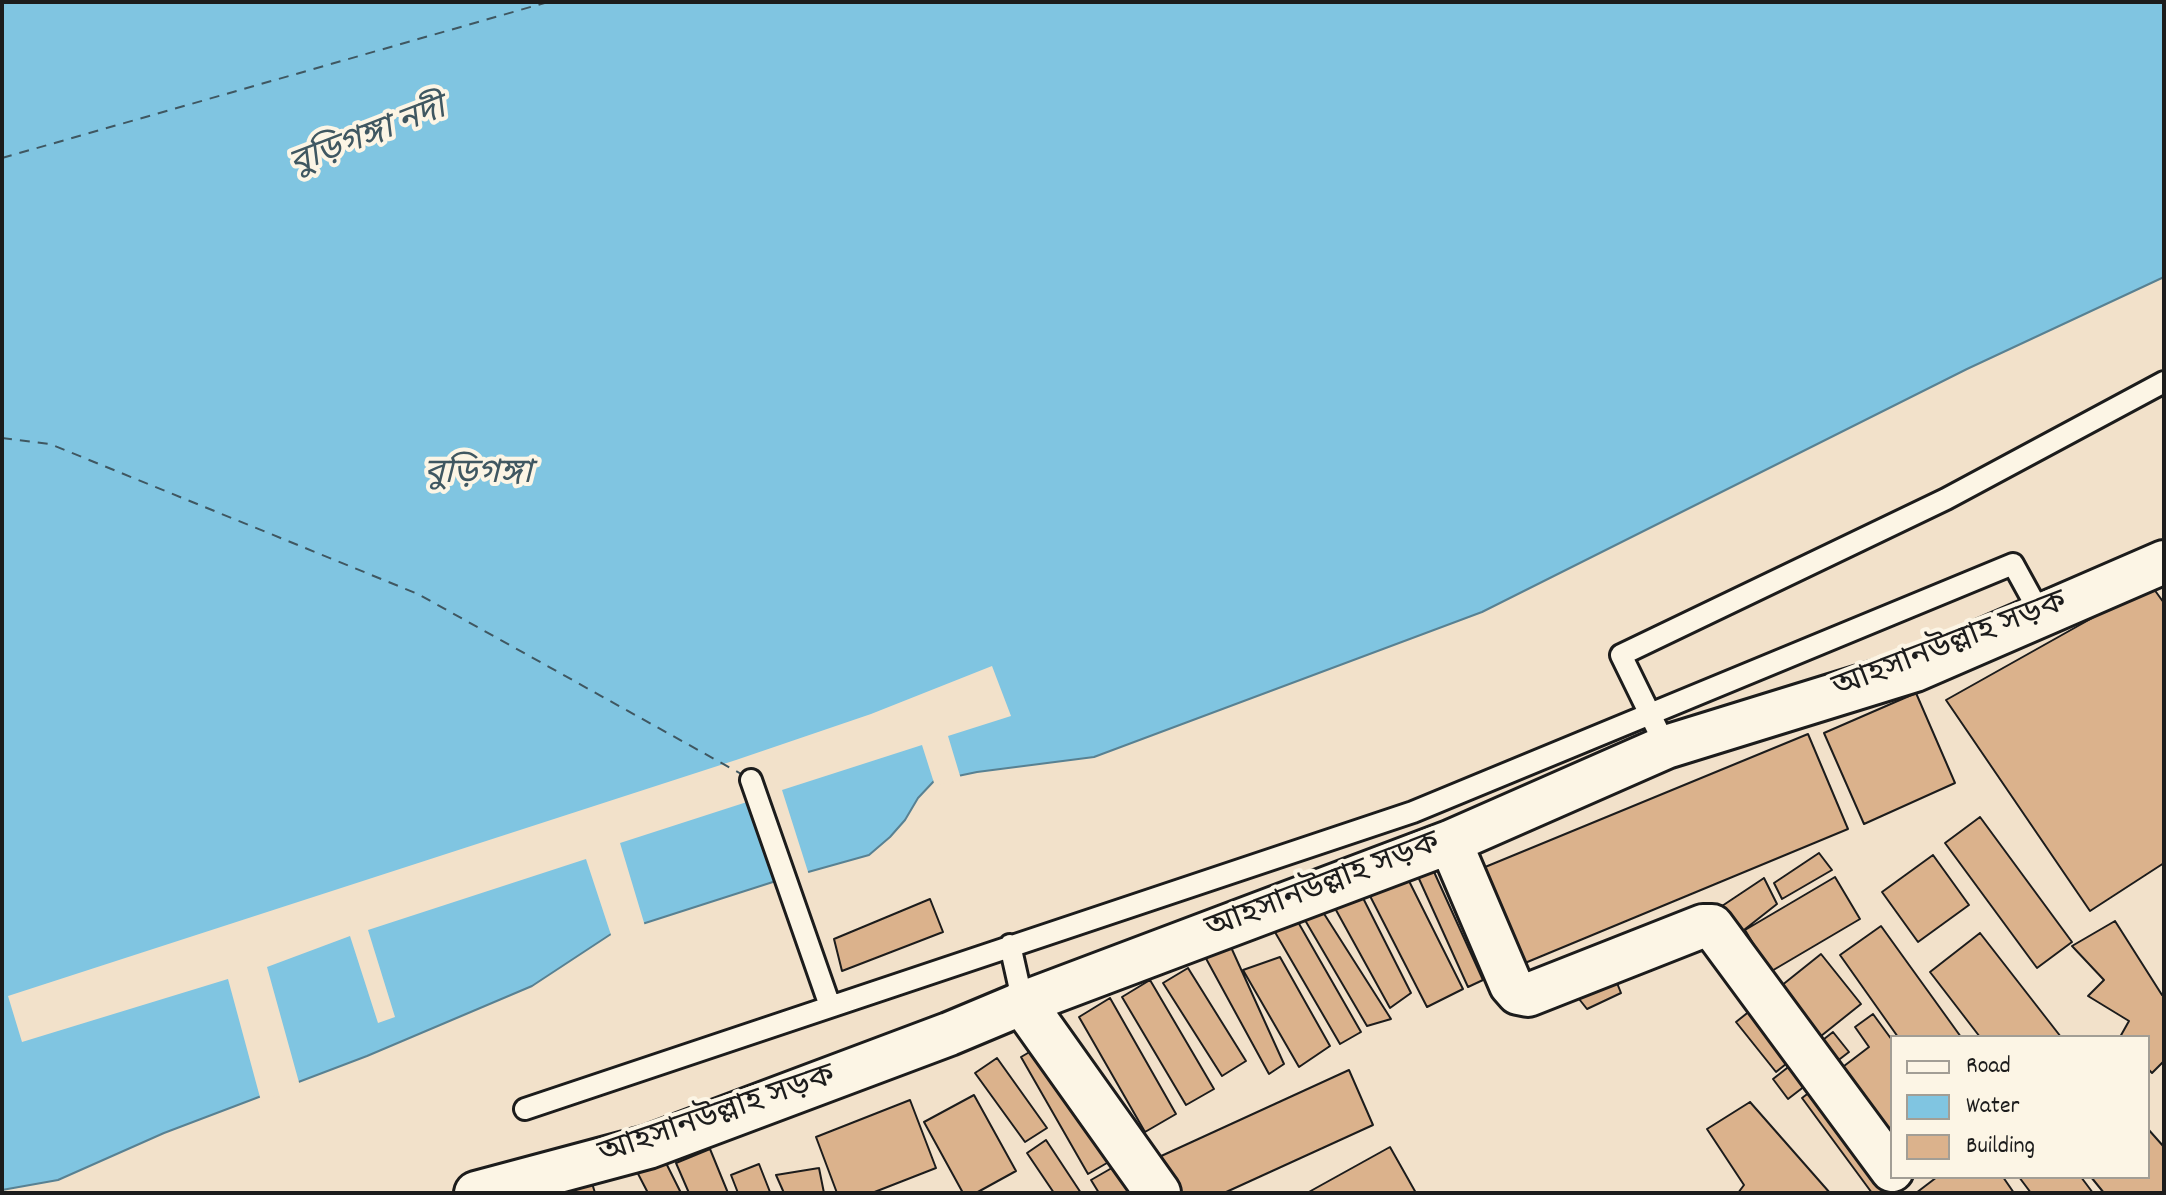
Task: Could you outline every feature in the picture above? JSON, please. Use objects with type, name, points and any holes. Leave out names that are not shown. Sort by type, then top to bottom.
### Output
[{"type":"street","name":"আহসানউল্লাহ সড়ক","points":[[476,1193],[648,1147],[1450,842],[1658,730],[1915,670],[2164,562]]},
{"type":"street","points":[[1450,842],[1511,985],[1518,993],[1528,995],[1703,926],[1712,926],[1890,1167]]},
{"type":"street","points":[[1023,1003],[1158,1193]]},
{"type":"lane","points":[[1658,730],[1621,655],[1946,499],[2164,382]]},
{"type":"lane","points":[[525,1109],[1658,730],[2013,564],[2041,615]]},
{"type":"lane","points":[[751,780],[830,1006]]},
{"type":"lane","points":[[1010,945],[1023,1003]]},
{"type":"water","name":"বুড়িগঙ্গা","points":[[2,2],[2164,2],[2164,277],[1967,369],[1482,612],[1094,757],[977,772],[934,781],[918,798],[905,820],[869,855],[611,934],[532,986],[367,1056],[164,1133],[58,1180],[2,1190]]},
{"type":"pier","points":[[992,666],[1011,716],[948,736],[961,779],[935,786],[922,745],[782,790],[809,875],[777,884],[750,801],[620,843],[645,926],[612,938],[586,859],[368,930],[395,1017],[378,1023],[350,936],[267,967],[300,1086],[261,1101],[228,979],[22,1042],[8,996],[736,760],[871,714]]},
{"type":"building","points":[[2151,585],[2164,603],[2164,863],[2090,911],[1946,700]]},
{"type":"building","points":[[1916,693],[1955,783],[1864,824],[1824,733]]},
{"type":"building","points":[[1808,734],[1848,829],[1496,975],[1456,879]]},
{"type":"building","points":[[1980,817],[2072,942],[2037,968],[1945,843]]},
{"type":"building","points":[[1819,853],[1832,870],[1782,899],[1774,883]]},
{"type":"building","points":[[1933,855],[1969,905],[1918,942],[1882,892]]},
{"type":"building","points":[[1430,863],[1483,980],[1468,987],[1415,870]]},
{"type":"building","points":[[1406,875],[1463,989],[1427,1007],[1369,894]]},
{"type":"building","points":[[1835,877],[1860,919],[1770,972],[1745,930]]},
{"type":"building","points":[[1764,878],[1777,904],[1735,937],[1716,910]]},
{"type":"building","points":[[1362,896],[1411,993],[1390,1008],[1331,901]]},
{"type":"building","points":[[930,899],[943,932],[842,971],[834,939]]},
{"type":"building","points":[[1321,909],[1391,1019],[1367,1026],[1302,915]]},
{"type":"building","points":[[1294,915],[1361,1032],[1340,1044],[1272,927]]},
{"type":"building","points":[[2115,921],[2162,995],[2164,993],[2164,1061],[2152,1073],[2150,1035],[2121,1035],[2129,1021],[2088,996],[2104,980],[2072,946]]},
{"type":"building","points":[[1881,926],[1960,1035],[1897,1035],[1840,955]]},
{"type":"building","points":[[1980,933],[2059,1035],[1978,1035],[1930,972]]},
{"type":"building","points":[[1230,945],[1284,1064],[1269,1074],[1203,953]]},
{"type":"building","points":[[1594,945],[1611,968],[1621,993],[1587,1009],[1560,975]]},
{"type":"building","points":[[1821,954],[1861,1004],[1776,1072],[1736,1022]]},
{"type":"building","points":[[1280,957],[1330,1046],[1299,1067],[1243,970]]},
{"type":"building","points":[[1188,968],[1246,1061],[1222,1076],[1163,983]]},
{"type":"building","points":[[1150,980],[1214,1089],[1186,1105],[1122,997]]},
{"type":"building","points":[[1110,998],[1176,1114],[1145,1132],[1079,1017]]},
{"type":"building","points":[[1873,1014],[1890,1037],[1890,1179],[1904,1179],[1885,1193],[1872,1193],[1802,1098],[1869,1047],[1855,1027]]},
{"type":"building","points":[[1833,1032],[1849,1052],[1788,1099],[1773,1079]]},
{"type":"building","points":[[1052,1039],[1119,1156],[1088,1174],[1021,1057]]},
{"type":"building","points":[[997,1058],[1047,1128],[1025,1142],[975,1073]]},
{"type":"building","points":[[1349,1070],[1373,1125],[1224,1193],[1176,1193],[1159,1157]]},
{"type":"building","points":[[974,1095],[1016,1171],[976,1193],[963,1193],[924,1122]]},
{"type":"building","points":[[910,1100],[936,1168],[872,1193],[837,1193],[816,1137]]},
{"type":"building","points":[[1750,1102],[1830,1193],[1738,1193],[1744,1185],[1707,1129]]},
{"type":"building","points":[[2150,1131],[2164,1147],[2164,1193],[2104,1193],[2093,1179],[2150,1179]]},
{"type":"building","points":[[1046,1140],[1081,1193],[1054,1193],[1027,1153]]},
{"type":"building","points":[[1390,1147],[1416,1193],[1307,1193]]},
{"type":"building","points":[[710,1149],[728,1193],[689,1193],[676,1163]]},
{"type":"building","points":[[664,1159],[681,1193],[648,1193],[635,1168]]},
{"type":"building","points":[[759,1164],[770,1192],[738,1193],[731,1175]]},
{"type":"building","points":[[1117,1165],[1134,1193],[1099,1193],[1091,1180]]},
{"type":"building","points":[[819,1168],[824,1193],[784,1193],[776,1175]]},
{"type":"building","points":[[1934,1179],[2004,1179],[2014,1193],[1916,1193]]},
{"type":"building","points":[[2020,1179],[2082,1179],[2093,1193],[2031,1193]]},
{"type":"building","points":[[592,1183],[595,1193],[566,1193],[566,1192]]},
{"type":"ferry route","points":[[2,158],[548,2]]},
{"type":"ferry route","points":[[2,438],[50,444],[418,594],[743,775]]},
{"type":"water label","name":"বুড়িগঙ্গা নদী","points":[[369,140]]}]
